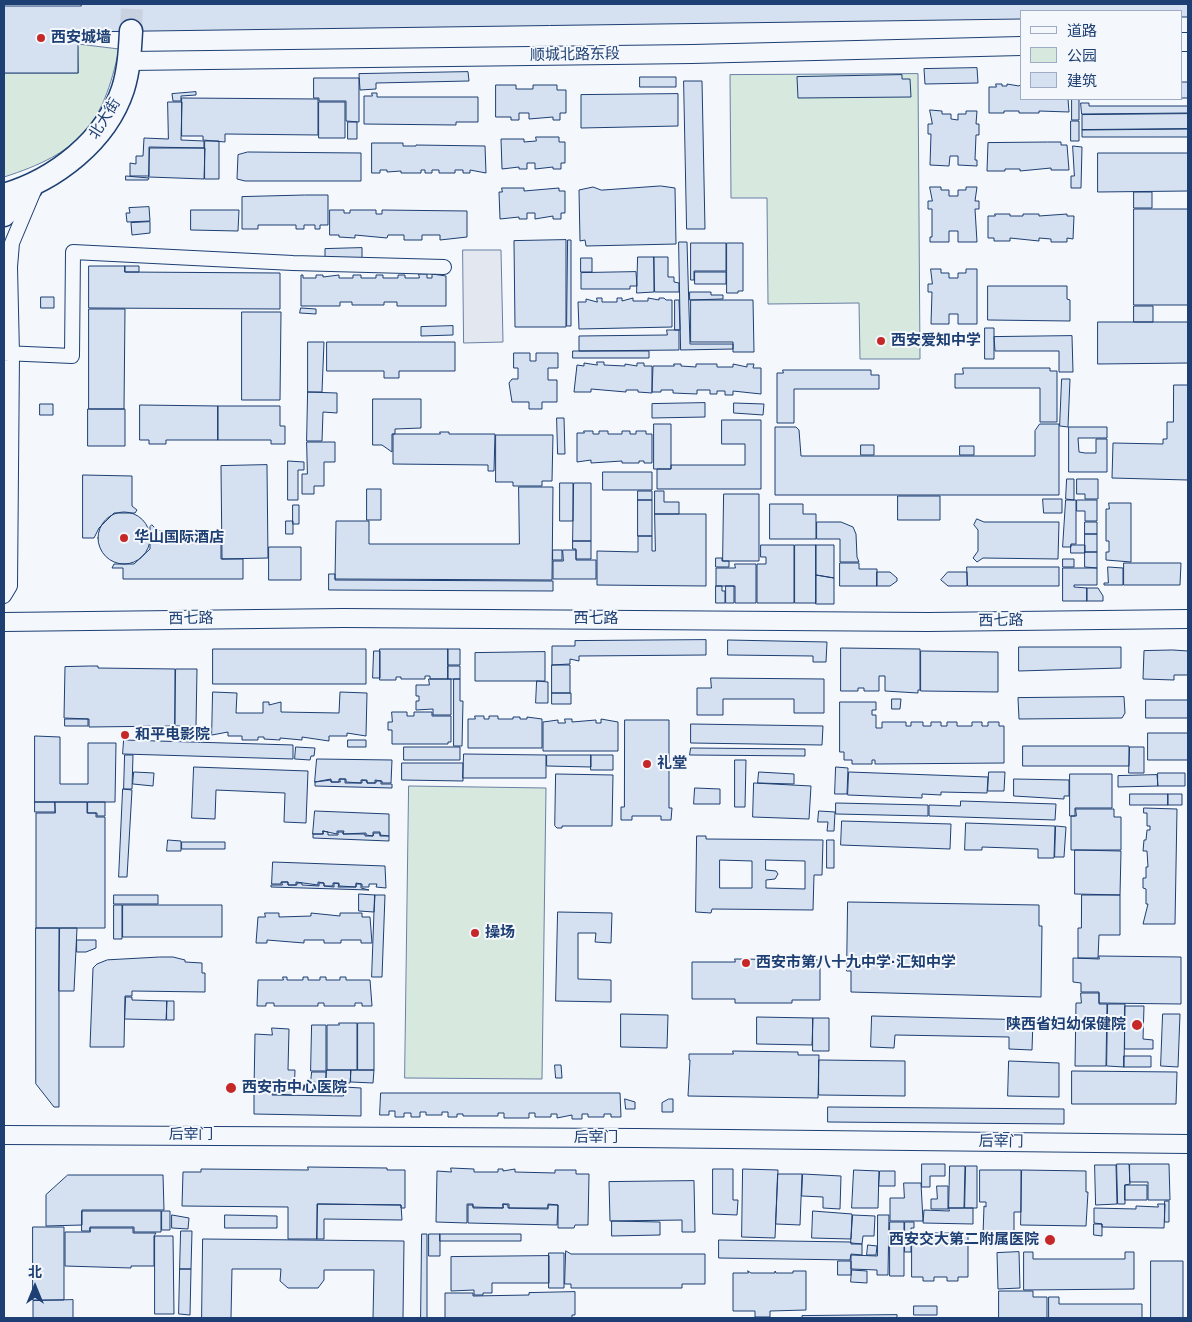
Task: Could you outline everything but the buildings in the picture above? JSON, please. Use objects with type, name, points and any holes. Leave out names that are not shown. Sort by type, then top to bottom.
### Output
[{"type":"main road","name":"北大街","points":[[4,215],[37,182],[83,151],[106,122],[123,89],[130,60],[131,31]]},
{"type":"main road","name":"北大街","points":[[4,195],[37,182]]},
{"type":"street","name":"顺城北路东段","points":[[130,60],[692,54],[1020,46]]},
{"type":"street","points":[[4,596],[10,586],[8,353],[10,267],[12,243],[37,182]]},
{"type":"street","points":[[8,353],[72,356],[73,252],[283,262],[444,267]]},
{"type":"street","name":"西七路","points":[[4,622],[343,618],[918,622],[1188,619]]},
{"type":"street","name":"后宰门","points":[[4,1135],[626,1138],[1188,1144]]},
{"type":"green space","points":[[78,44],[119,49],[113,76],[105,98],[95,117],[84,133],[51,158],[4,177],[4,73],[78,73]]},
{"type":"green space","points":[[918,74],[920,359],[860,359],[859,303],[768,304],[767,198],[731,198],[730,75]]},
{"type":"green space","name":"操场","points":[[409,786],[546,788],[542,1079],[405,1078]]},
{"type":"shaded area","points":[[463,250],[501,250],[503,342],[464,343]]},
{"type":"tunnel","points":[[131,31],[132,4]]},
{"type":"place","name":"西安城墙","points":[[41,38]]},
{"type":"place","name":"西安爱知中学","points":[[881,341]]},
{"type":"place","name":"华山国际酒店","points":[[124,538]]},
{"type":"place","name":"和平电影院","points":[[125,735]]},
{"type":"place","name":"礼堂","points":[[647,764]]},
{"type":"place","name":"操场","points":[[475,933]]},
{"type":"place","name":"西安市第八十九中学·汇知中学","points":[[746,963]]},
{"type":"place","name":"陕西省妇幼保健院","points":[[1137,1025]]},
{"type":"place","name":"西安市中心医院","points":[[231,1088]]},
{"type":"place","name":"西安交大第二附属医院","points":[[1050,1240]]}]
